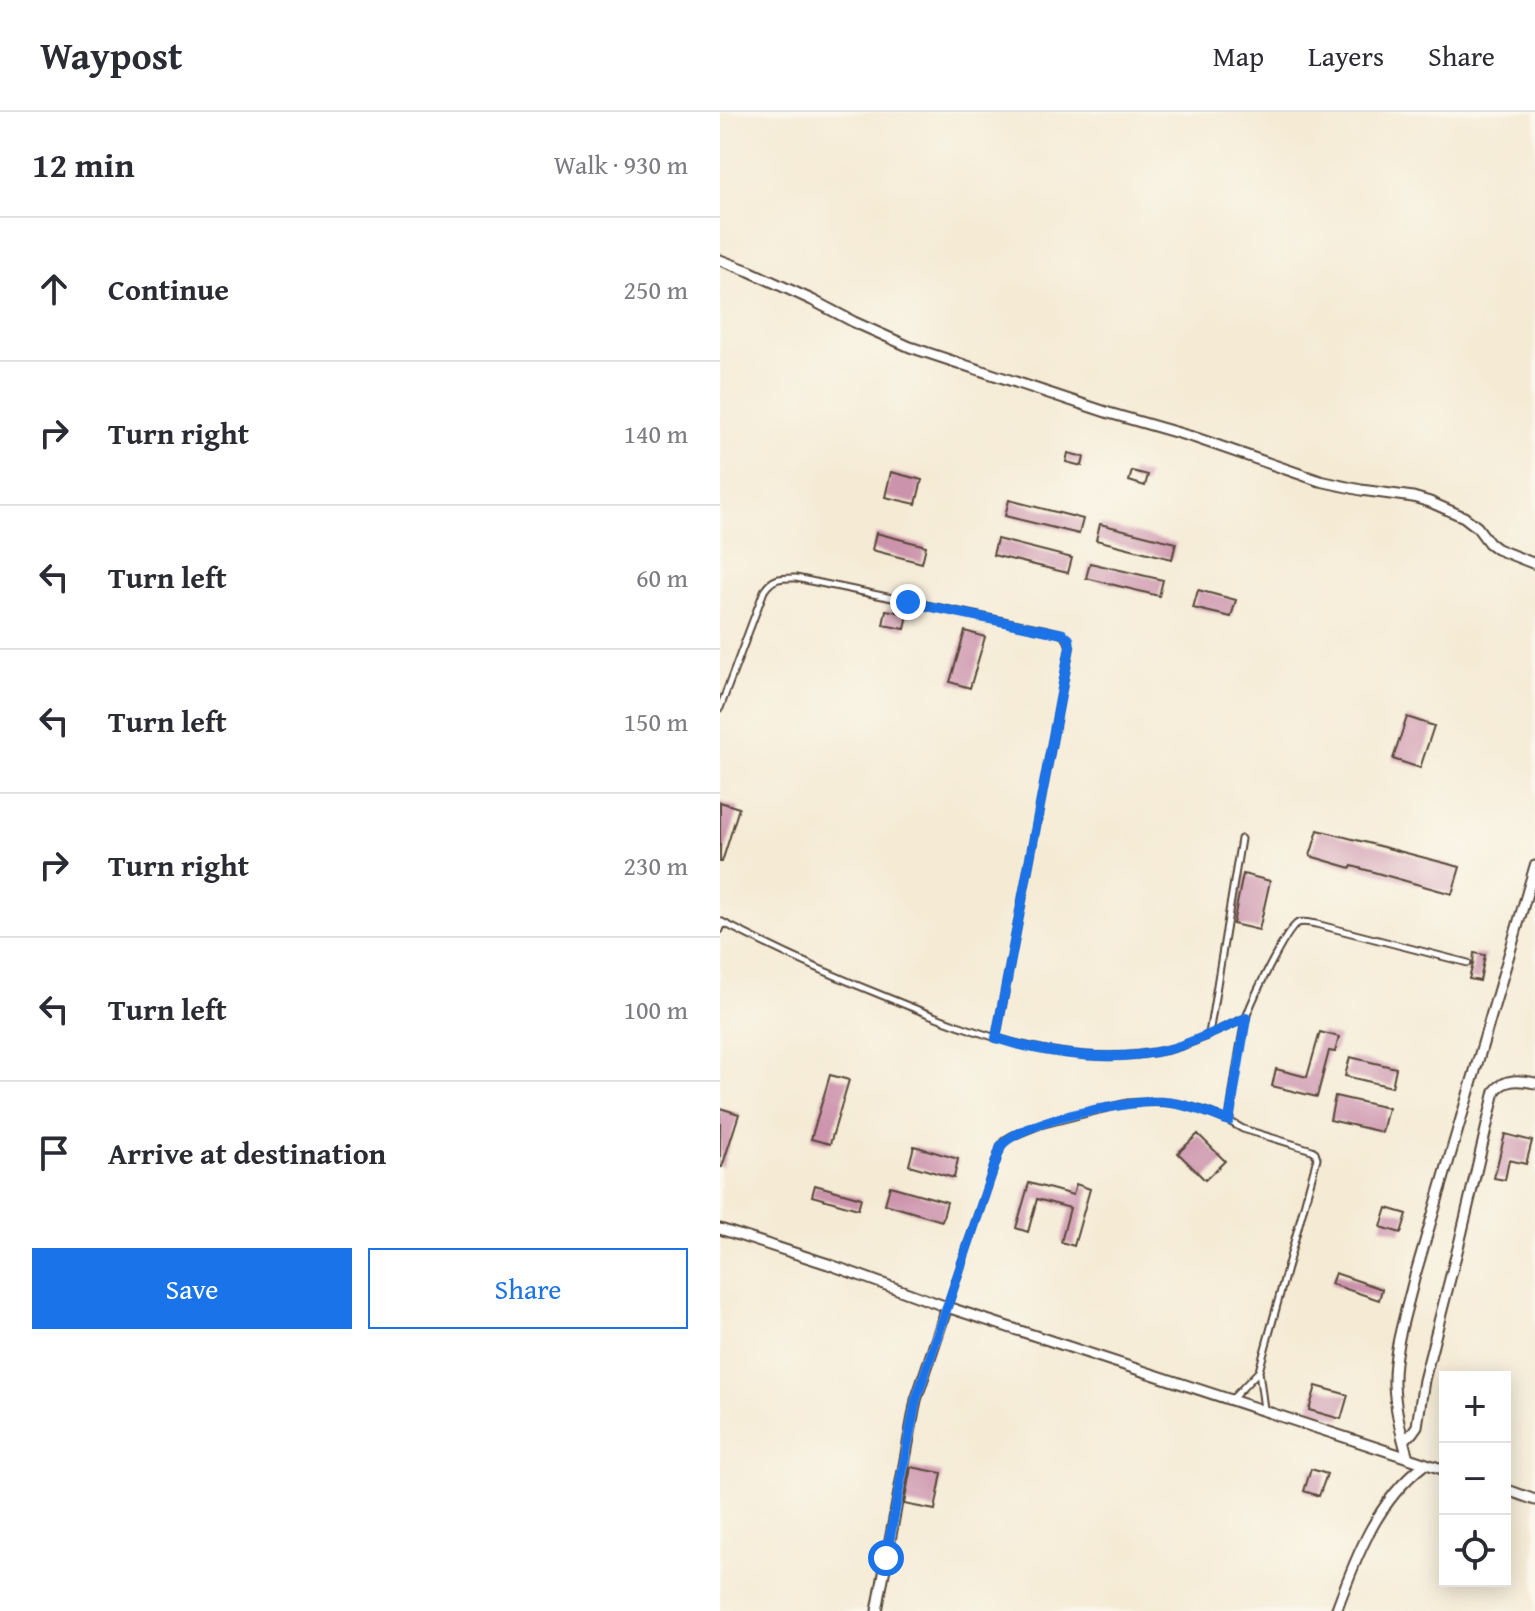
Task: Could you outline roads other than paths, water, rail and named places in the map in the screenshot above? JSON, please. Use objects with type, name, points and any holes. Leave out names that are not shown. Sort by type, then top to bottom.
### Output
[{"type":"street","points":[[720,260],[910,347],[1320,481],[1430,502],[1464,517],[1497,549],[1535,564]]},
{"type":"street","points":[[1408,1458],[1394,1381],[1402,1326],[1535,866]]},
{"type":"street","points":[[1403,1440],[1417,1426],[1424,1380],[1495,1091],[1500,1084],[1508,1081],[1535,1083]]},
{"type":"street","points":[[720,1229],[1439,1468]]},
{"type":"street","points":[[877,1611],[916,1400],[947,1307]]},
{"type":"street","points":[[1336,1611],[1357,1555],[1371,1528],[1393,1494],[1425,1464]]},
{"type":"street","points":[[1511,1491],[1535,1500]]},
{"type":"lane","points":[[720,708],[764,591],[770,583],[780,578],[796,578],[1046,630],[1063,634],[1069,639],[1070,647],[996,1038]]},
{"type":"lane","points":[[1209,1035],[1241,839]]},
{"type":"lane","points":[[720,930],[722,922],[765,945],[955,1025],[1046,1051],[1127,1056],[1168,1050],[1246,1018]]},
{"type":"lane","points":[[1229,1121],[1246,1018],[1256,994],[1296,924],[1301,922],[1468,963]]},
{"type":"lane","points":[[947,1307],[1005,1140],[1040,1125],[1127,1103],[1160,1102],[1202,1110],[1243,1129],[1312,1150],[1317,1158],[1259,1371],[1264,1410]]},
{"type":"lane","points":[[1232,1400],[1259,1371]]}]
